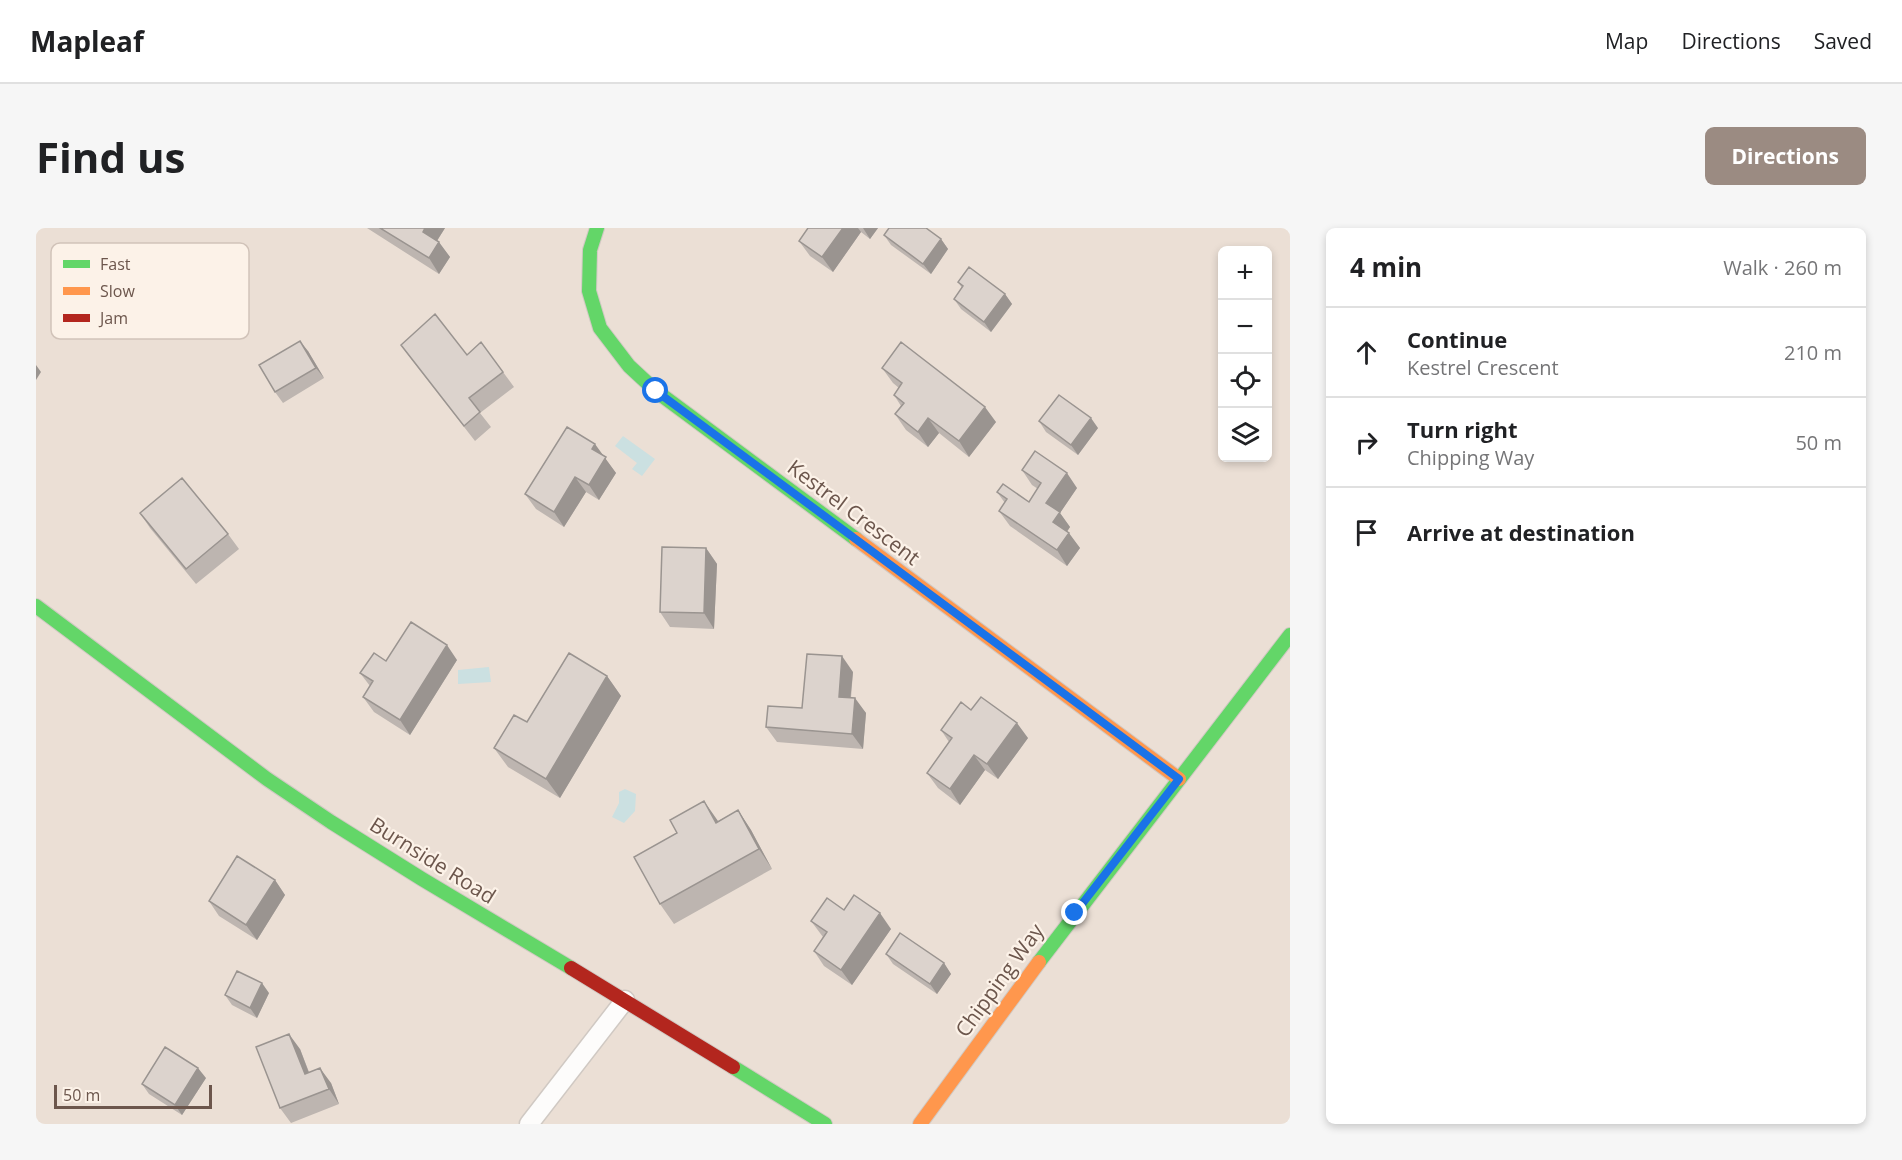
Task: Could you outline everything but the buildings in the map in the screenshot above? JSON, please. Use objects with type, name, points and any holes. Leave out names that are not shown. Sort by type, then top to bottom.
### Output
[{"type":"street","name":"Kestrel Crescent","points":[[597,228],[590,250],[589,291],[600,328],[629,366],[656,391],[1179,779]]},
{"type":"street","name":"Burnside Road","points":[[36,606],[267,778],[331,822],[825,1124]]},
{"type":"street","name":"Chipping Way","points":[[920,1124],[1075,913],[1290,635]]},
{"type":"street","points":[[529,1124],[625,1000]]},
{"type":"shaded area","points":[[36,228],[1290,228],[1290,1124],[36,1124]]},
{"type":"shaded area","points":[[623,436],[655,459],[642,476],[632,469],[637,463],[615,446]]},
{"type":"shaded area","points":[[489,667],[491,682],[458,684],[458,670]]},
{"type":"shaded area","points":[[625,789],[636,794],[635,811],[624,823],[612,817],[619,803],[619,792]]},
{"type":"traffic: fast","points":[[597,228],[590,250],[589,291],[600,328],[629,366],[656,391],[856,539]]},
{"type":"traffic: fast","points":[[36,606],[267,779],[422,879],[571,968]]},
{"type":"traffic: fast","points":[[1039,962],[1290,635]]},
{"type":"traffic: fast","points":[[733,1067],[825,1124]]},
{"type":"traffic: slow","points":[[856,539],[1179,779]]},
{"type":"traffic: slow","points":[[920,1124],[1039,962]]},
{"type":"traffic: jam","points":[[571,968],[733,1067]]},
{"type":"route","points":[[656,391],[1179,779],[1075,913]]}]
